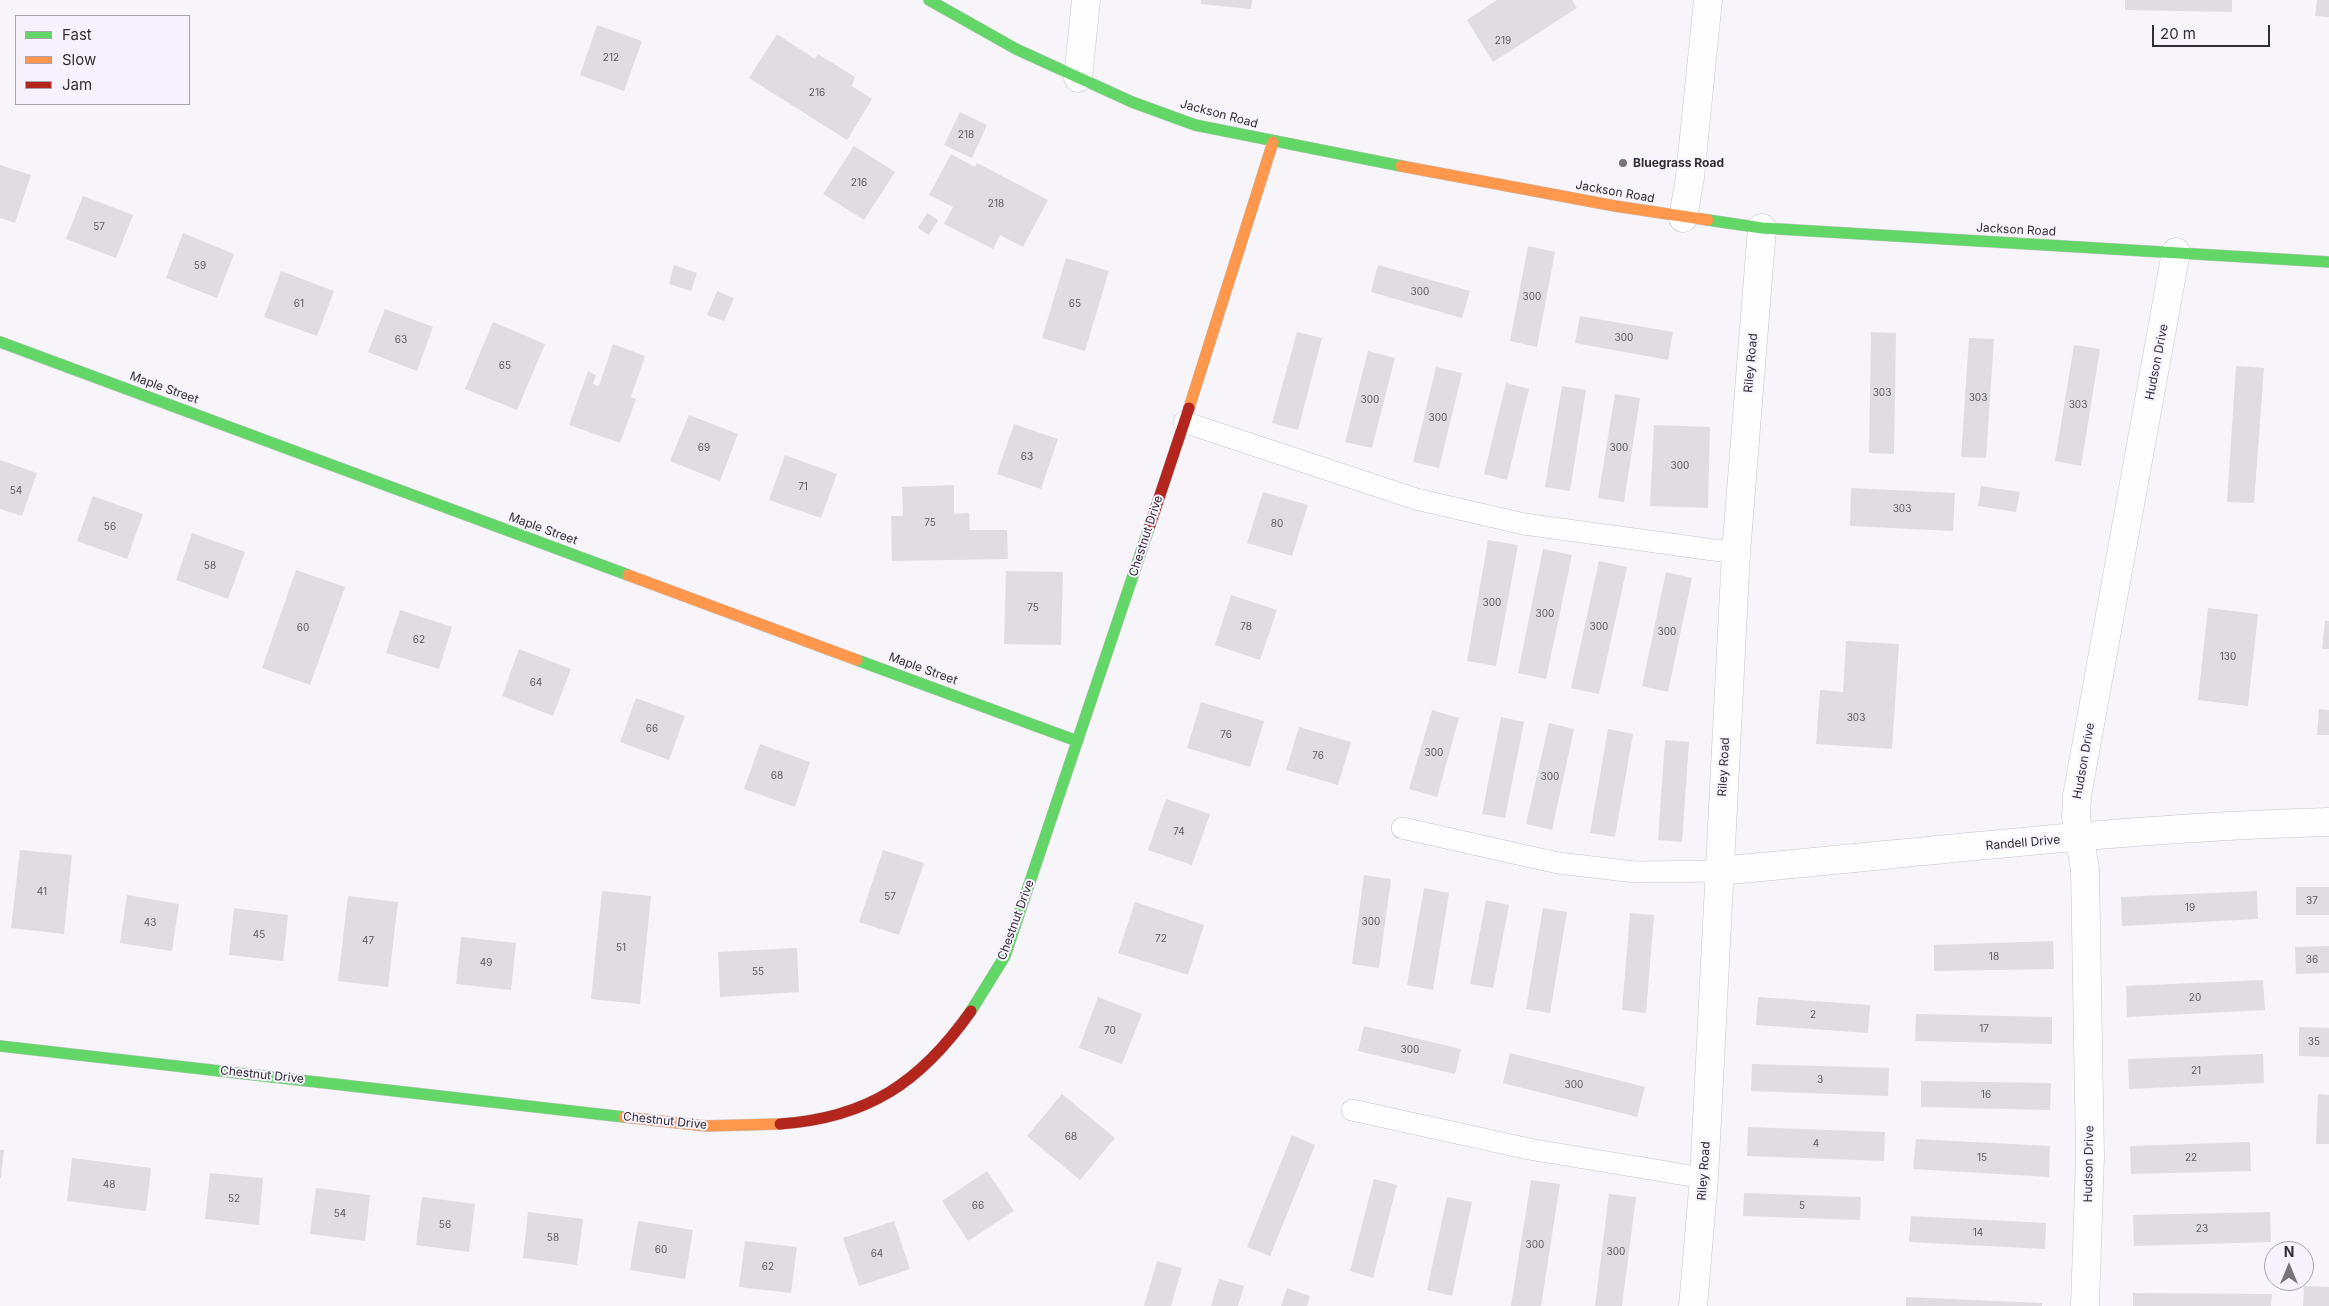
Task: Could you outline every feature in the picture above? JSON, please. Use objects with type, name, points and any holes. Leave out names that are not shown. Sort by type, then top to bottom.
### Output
[{"type":"street","name":"Jackson Road","points":[[929,0],[1016,49],[1132,102],[1195,125],[1273,142],[1684,218],[1762,228],[2329,262]]},
{"type":"street","points":[[1078,78],[1086,0]]},
{"type":"street","points":[[1684,218],[1708,0]]},
{"type":"street","name":"Chestnut Drive","points":[[0,1046],[706,1126],[814,1121],[848,1113],[884,1098],[921,1072],[953,1036],[982,997],[1005,956],[1184,422],[1273,142]]},
{"type":"street","name":"Riley Road","points":[[1693,1306],[1704,1178],[1718,871],[1736,553],[1762,228]]},
{"type":"street","name":"Hudson Drive","points":[[2085,1306],[2090,1156],[2085,869],[2078,837],[2076,817],[2077,796],[2176,252]]},
{"type":"street","name":"Maple Street","points":[[0,342],[1077,741]]},
{"type":"street","name":"Randell Drive","points":[[1718,871],[2078,837],[2275,823],[2329,822]]},
{"type":"lane","points":[[1184,422],[1416,499],[1524,524],[1736,553]]},
{"type":"lane","points":[[1402,828],[1558,863],[1635,872],[1718,871]]},
{"type":"lane","points":[[1352,1110],[1529,1149],[1704,1178]]},
{"type":"building","points":[[1201,0],[1252,0],[1251,9],[1201,4]]},
{"type":"building","points":[[1497,0],[1572,0],[1577,8],[1493,62],[1467,20]]},
{"type":"building","points":[[2125,0],[2232,0],[2232,12],[2125,10]]},
{"type":"building","points":[[2317,0],[2329,0],[2329,17],[2315,16]]},
{"type":"building","points":[[597,25],[642,41],[624,91],[580,75]]},
{"type":"building","points":[[777,34],[815,59],[818,54],[855,77],[852,86],[872,99],[847,140],[749,78]]},
{"type":"building","points":[[960,112],[987,125],[972,158],[944,145]]},
{"type":"building","points":[[854,146],[895,172],[864,220],[823,194]]},
{"type":"building","points":[[951,154],[975,167],[977,163],[1048,200],[1023,247],[1000,235],[993,249],[944,224],[953,207],[929,195]]},
{"type":"building","points":[[0,165],[31,175],[15,223],[0,218]]},
{"type":"building","points":[[83,196],[133,215],[116,258],[66,239]]},
{"type":"building","points":[[927,213],[938,220],[929,235],[918,228]]},
{"type":"building","points":[[183,233],[234,254],[217,298],[166,278]]},
{"type":"building","points":[[1528,246],[1555,252],[1537,347],[1510,341]]},
{"type":"building","points":[[1066,258],[1109,271],[1085,351],[1042,338]]},
{"type":"building","points":[[674,265],[697,273],[691,291],[669,284]]},
{"type":"building","points":[[1378,265],[1470,291],[1462,318],[1371,292]]},
{"type":"building","points":[[281,271],[334,291],[317,336],[264,317]]},
{"type":"building","points":[[717,291],[734,298],[724,321],[707,315]]},
{"type":"building","points":[[385,309],[433,327],[417,371],[368,352]]},
{"type":"building","points":[[1580,316],[1673,332],[1668,360],[1575,343]]},
{"type":"building","points":[[493,322],[545,344],[517,410],[465,389]]},
{"type":"building","points":[[1297,332],[1322,338],[1298,430],[1272,423]]},
{"type":"building","points":[[1871,332],[1896,333],[1894,454],[1869,453]]},
{"type":"building","points":[[1969,338],[1994,339],[1986,458],[1961,457]]},
{"type":"building","points":[[613,344],[645,356],[631,397],[636,399],[620,443],[569,425],[588,371],[596,375],[593,384],[599,386]]},
{"type":"building","points":[[2074,345],[2100,349],[2081,466],[2055,461]]},
{"type":"building","points":[[1368,351],[1395,358],[1372,448],[1345,442]]},
{"type":"building","points":[[2236,366],[2264,368],[2254,503],[2227,502]]},
{"type":"building","points":[[1436,367],[1462,373],[1439,468],[1413,462]]},
{"type":"building","points":[[1506,383],[1529,389],[1507,480],[1484,474]]},
{"type":"building","points":[[1562,386],[1586,390],[1570,491],[1545,487]]},
{"type":"building","points":[[1615,394],[1640,398],[1624,502],[1598,498]]},
{"type":"building","points":[[689,415],[738,434],[720,481],[670,461]]},
{"type":"building","points":[[1014,424],[1058,439],[1041,489],[997,474]]},
{"type":"building","points":[[1654,425],[1710,427],[1708,508],[1650,506]]},
{"type":"building","points":[[785,455],[837,474],[821,518],[769,500]]},
{"type":"building","points":[[0,460],[37,473],[22,516],[0,509]]},
{"type":"building","points":[[954,485],[954,514],[969,513],[970,530],[1007,530],[1008,559],[892,561],[891,516],[903,516],[902,487]]},
{"type":"building","points":[[1981,486],[2020,492],[2016,512],[1978,506]]},
{"type":"building","points":[[1851,488],[1955,493],[1953,531],[1850,526]]},
{"type":"building","points":[[1263,492],[1308,505],[1292,556],[1247,543]]},
{"type":"building","points":[[93,496],[143,514],[127,559],[77,541]]},
{"type":"building","points":[[192,533],[245,552],[228,599],[176,580]]},
{"type":"building","points":[[1488,540],[1518,545],[1496,666],[1467,661]]},
{"type":"building","points":[[1543,549],[1572,555],[1546,679],[1518,673]]},
{"type":"building","points":[[1599,561],[1627,567],[1599,694],[1571,688]]},
{"type":"building","points":[[296,570],[345,587],[310,685],[262,668]]},
{"type":"building","points":[[1006,571],[1063,572],[1061,645],[1004,644]]},
{"type":"building","points":[[1666,572],[1692,578],[1668,692],[1642,686]]},
{"type":"building","points":[[1231,595],[1277,610],[1260,660],[1215,645]]},
{"type":"building","points":[[2208,608],[2258,614],[2248,706],[2198,700]]},
{"type":"building","points":[[400,610],[452,627],[439,669],[386,653]]},
{"type":"building","points":[[2325,621],[2329,621],[2329,649],[2322,649]]},
{"type":"building","points":[[1846,641],[1899,644],[1892,749],[1816,744],[1820,690],[1843,692]]},
{"type":"building","points":[[519,649],[571,669],[553,716],[502,696]]},
{"type":"building","points":[[636,698],[685,716],[669,760],[620,742]]},
{"type":"building","points":[[1201,702],[1264,721],[1250,767],[1187,748]]},
{"type":"building","points":[[2319,709],[2329,710],[2329,735],[2317,735]]},
{"type":"building","points":[[1432,710],[1459,718],[1437,797],[1409,789]]},
{"type":"building","points":[[1501,717],[1524,722],[1505,818],[1482,814]]},
{"type":"building","points":[[1549,723],[1574,729],[1552,830],[1526,824]]},
{"type":"building","points":[[1299,727],[1351,742],[1338,785],[1286,770]]},
{"type":"building","points":[[1608,729],[1633,734],[1615,837],[1590,833]]},
{"type":"building","points":[[1665,740],[1689,742],[1682,842],[1658,840]]},
{"type":"building","points":[[760,744],[810,762],[795,807],[744,789]]},
{"type":"building","points":[[1166,799],[1210,814],[1192,865],[1148,850]]},
{"type":"building","points":[[20,850],[72,855],[64,934],[11,928]]},
{"type":"building","points":[[883,850],[924,863],[899,935],[859,922]]},
{"type":"building","points":[[1364,875],[1391,879],[1379,968],[1352,964]]},
{"type":"building","points":[[2296,887],[2329,887],[2329,915],[2296,915]]},
{"type":"building","points":[[1424,888],[1449,893],[1433,990],[1407,985]]},
{"type":"building","points":[[602,891],[651,896],[640,1004],[591,999]]},
{"type":"building","points":[[2257,891],[2258,919],[2122,926],[2121,897]]},
{"type":"building","points":[[127,895],[179,904],[172,951],[120,943]]},
{"type":"building","points":[[348,896],[398,902],[388,987],[338,981]]},
{"type":"building","points":[[1486,900],[1509,905],[1493,988],[1470,984]]},
{"type":"building","points":[[1135,902],[1204,925],[1188,975],[1118,953]]},
{"type":"building","points":[[234,908],[288,915],[283,961],[229,955]]},
{"type":"building","points":[[1543,908],[1567,912],[1550,1013],[1526,1009]]},
{"type":"building","points":[[1630,913],[1654,915],[1646,1013],[1622,1010]]},
{"type":"building","points":[[461,937],[516,943],[511,990],[456,984]]},
{"type":"building","points":[[2053,941],[2054,969],[1934,971],[1934,945]]},
{"type":"building","points":[[2329,946],[2329,973],[2296,974],[2295,947]]},
{"type":"building","points":[[797,948],[799,992],[720,997],[718,952]]},
{"type":"building","points":[[2263,980],[2265,1010],[2127,1017],[2126,986]]},
{"type":"building","points":[[1098,997],[1142,1014],[1122,1064],[1079,1048]]},
{"type":"building","points":[[1758,997],[1870,1005],[1868,1033],[1756,1025]]},
{"type":"building","points":[[1916,1014],[2052,1017],[2052,1044],[1915,1041]]},
{"type":"building","points":[[1364,1026],[1461,1049],[1455,1074],[1358,1051]]},
{"type":"building","points":[[2299,1027],[2329,1028],[2329,1057],[2299,1056]]},
{"type":"building","points":[[1510,1053],[1645,1087],[1637,1117],[1503,1083]]},
{"type":"building","points":[[2263,1054],[2264,1083],[2129,1089],[2128,1059]]},
{"type":"building","points":[[1752,1064],[1889,1068],[1888,1096],[1751,1091]]},
{"type":"building","points":[[1921,1081],[2051,1083],[2050,1110],[1921,1107]]},
{"type":"building","points":[[1062,1094],[1115,1138],[1080,1180],[1027,1136]]},
{"type":"building","points":[[2318,1094],[2329,1095],[2329,1144],[2316,1144]]},
{"type":"building","points":[[1748,1127],[1885,1132],[1884,1161],[1747,1156]]},
{"type":"building","points":[[1292,1135],[1315,1145],[1270,1256],[1247,1247]]},
{"type":"building","points":[[1916,1139],[2050,1146],[2049,1177],[1913,1169]]},
{"type":"building","points":[[2250,1142],[2251,1171],[2131,1174],[2130,1146]]},
{"type":"building","points":[[0,1150],[4,1150],[1,1178],[0,1178]]},
{"type":"building","points":[[72,1158],[151,1168],[146,1211],[67,1201]]},
{"type":"building","points":[[987,1171],[1014,1211],[968,1241],[942,1201]]},
{"type":"building","points":[[210,1173],[263,1178],[259,1225],[205,1219]]},
{"type":"building","points":[[1374,1179],[1397,1185],[1373,1278],[1350,1271]]},
{"type":"building","points":[[1531,1180],[1560,1184],[1541,1306],[1511,1306]]},
{"type":"building","points":[[316,1188],[370,1195],[365,1241],[310,1234]]},
{"type":"building","points":[[1744,1193],[1861,1197],[1860,1220],[1743,1216]]},
{"type":"building","points":[[1609,1194],[1636,1197],[1622,1306],[1595,1306]]},
{"type":"building","points":[[422,1197],[475,1204],[469,1252],[416,1245]]},
{"type":"building","points":[[1447,1197],[1472,1202],[1452,1296],[1427,1290]]},
{"type":"building","points":[[528,1212],[583,1219],[577,1265],[523,1258]]},
{"type":"building","points":[[2270,1212],[2271,1241],[2134,1246],[2133,1215]]},
{"type":"building","points":[[1911,1216],[2046,1223],[2045,1249],[1909,1242]]},
{"type":"building","points":[[638,1221],[693,1230],[685,1279],[630,1270]]},
{"type":"building","points":[[894,1221],[910,1269],[859,1286],[843,1238]]},
{"type":"building","points":[[745,1241],[797,1247],[791,1293],[739,1287]]},
{"type":"building","points":[[1157,1261],[1182,1268],[1171,1306],[1144,1306]]},
{"type":"building","points":[[1219,1279],[1244,1286],[1238,1306],[1211,1306]]},
{"type":"building","points":[[2314,1286],[2329,1287],[2329,1306],[2303,1306],[2304,1291],[2314,1291]]},
{"type":"building","points":[[1287,1288],[1310,1296],[1307,1306],[1281,1306]]},
{"type":"building","points":[[2133,1293],[2272,1294],[2271,1306],[2133,1306]]},
{"type":"building","points":[[1906,1297],[2042,1303],[2042,1306],[1906,1306]]},
{"type":"traffic: fast","points":[[929,0],[1016,49],[1132,102],[1195,125],[1401,166]]},
{"type":"traffic: fast","points":[[1708,220],[1762,228],[2329,262]]},
{"type":"traffic: fast","points":[[0,342],[628,575]]},
{"type":"traffic: fast","points":[[971,1011],[1005,956],[1150,525]]},
{"type":"traffic: fast","points":[[857,660],[1077,741]]},
{"type":"traffic: fast","points":[[0,1046],[624,1117]]},
{"type":"traffic: slow","points":[[1189,408],[1273,142]]},
{"type":"traffic: slow","points":[[1401,166],[1615,206],[1708,220]]},
{"type":"traffic: slow","points":[[628,575],[857,660]]},
{"type":"traffic: slow","points":[[624,1117],[706,1126],[780,1124]]},
{"type":"traffic: jam","points":[[1150,525],[1189,408]]},
{"type":"traffic: jam","points":[[780,1124],[840,1114],[890,1092],[932,1058],[971,1011]]},
{"type":"place","name":"Bluegrass Road","points":[[1623,163]]}]
